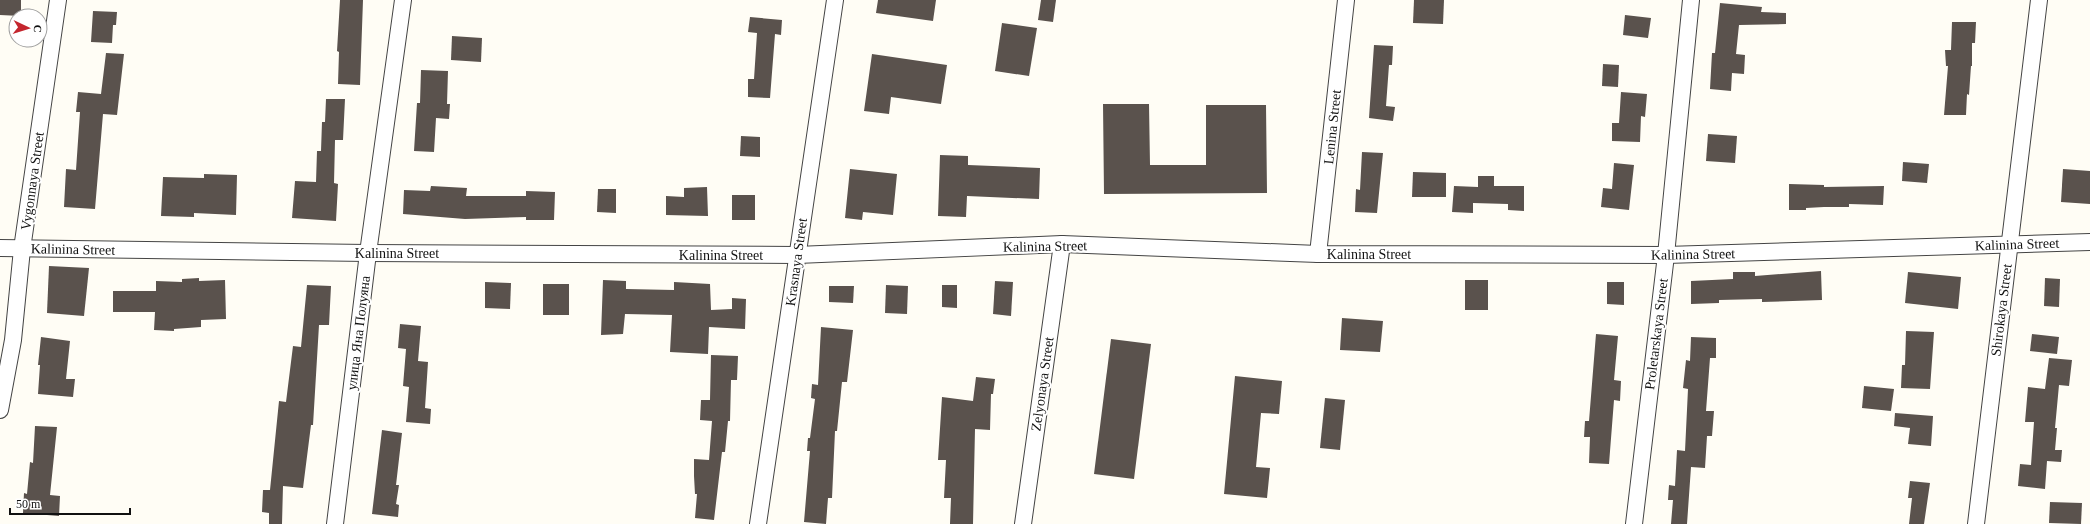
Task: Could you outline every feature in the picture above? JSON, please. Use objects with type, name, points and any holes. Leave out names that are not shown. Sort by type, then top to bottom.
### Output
[{"type":"street","name":"Vygonnaya Street","points":[[0,410],[14,340],[22,249],[58,0]]},
{"type":"street","name":"улица Яна Полуяна","points":[[335,524],[368,253],[403,0]]},
{"type":"street","name":"Krasnaya Street","points":[[758,524],[835,0]]},
{"type":"street","name":"Lenina Street","points":[[1318,254],[1346,0]]},
{"type":"street","name":"Proletarskaya Street","points":[[1634,524],[1666,255],[1691,0]]},
{"type":"street","name":"Shirokaya Street","points":[[1976,524],[2039,0]]},
{"type":"street","name":"Kalinina Street","points":[[0,248],[368,253],[797,255],[1062,244],[1318,254],[1666,255],[2090,242]]},
{"type":"street","name":"Zelyonaya Street","points":[[1023,524],[1062,244]]},
{"type":"building","points":[[0,0],[21,0],[21,8],[8,8],[8,15],[0,15]]},
{"type":"building","points":[[340,0],[363,0],[360,85],[338,84],[339,52],[337,51]]},
{"type":"building","points":[[878,0],[936,0],[933,21],[876,13]]},
{"type":"building","points":[[1041,0],[1056,0],[1053,22],[1038,20]]},
{"type":"building","points":[[1414,0],[1444,0],[1443,24],[1413,23]]},
{"type":"building","points":[[1720,3],[1762,7],[1761,12],[1786,13],[1786,24],[1739,25],[1736,54],[1745,55],[1744,74],[1732,73],[1731,91],[1710,89],[1712,53],[1715,53]]},
{"type":"building","points":[[93,11],[117,12],[116,25],[113,25],[112,43],[91,42]]},
{"type":"building","points":[[1625,15],[1651,18],[1648,38],[1623,35]]},
{"type":"building","points":[[750,17],[782,20],[781,35],[775,34],[770,98],[748,97],[748,79],[754,79],[757,33],[748,32]]},
{"type":"building","points":[[1952,22],[1976,22],[1975,43],[1972,43],[1972,66],[1969,95],[1967,94],[1966,115],[1944,115],[1948,66],[1946,66],[1945,50],[1951,50]]},
{"type":"building","points":[[1002,23],[1037,28],[1029,76],[995,71]]},
{"type":"building","points":[[452,36],[482,38],[481,62],[451,60]]},
{"type":"building","points":[[1374,45],[1393,46],[1392,65],[1389,65],[1386,106],[1395,107],[1393,121],[1369,118]]},
{"type":"building","points":[[106,53],[124,54],[117,115],[103,114],[95,209],[64,207],[66,169],[76,170],[80,112],[76,112],[78,92],[101,94]]},
{"type":"building","points":[[872,54],[947,65],[941,104],[891,97],[889,114],[864,111]]},
{"type":"building","points":[[1603,64],[1619,65],[1618,87],[1602,86]]},
{"type":"building","points":[[421,70],[448,71],[447,104],[450,104],[449,119],[436,118],[434,152],[414,151],[417,103],[420,103]]},
{"type":"building","points":[[1621,92],[1647,94],[1645,117],[1641,116],[1640,142],[1612,141],[1612,123],[1619,123]]},
{"type":"building","points":[[326,99],[345,99],[343,140],[335,140],[334,183],[338,184],[336,221],[292,218],[295,181],[316,182],[317,151],[321,151],[322,122],[325,122]]},
{"type":"building","points":[[1103,104],[1149,104],[1150,165],[1206,165],[1206,105],[1266,105],[1267,193],[1104,194]]},
{"type":"building","points":[[1708,134],[1737,136],[1735,163],[1706,161]]},
{"type":"building","points":[[741,136],[760,137],[760,157],[740,156]]},
{"type":"building","points":[[1362,152],[1383,153],[1377,213],[1355,212],[1356,189],[1360,190]]},
{"type":"building","points":[[940,155],[968,156],[968,165],[1040,168],[1039,199],[967,196],[966,217],[938,216]]},
{"type":"building","points":[[1903,162],[1929,164],[1927,183],[1902,181]]},
{"type":"building","points":[[1614,163],[1634,165],[1629,210],[1601,207],[1603,188],[1612,189]]},
{"type":"building","points":[[850,169],[897,174],[893,215],[863,212],[862,220],[845,218]]},
{"type":"building","points":[[2063,169],[2090,171],[2090,204],[2061,202]]},
{"type":"building","points":[[1413,172],[1446,173],[1446,197],[1412,197]]},
{"type":"building","points":[[204,174],[237,175],[236,215],[194,213],[194,217],[161,216],[163,177],[204,178]]},
{"type":"building","points":[[1478,176],[1494,176],[1494,186],[1524,186],[1524,211],[1508,210],[1508,204],[1473,203],[1473,213],[1452,212],[1454,186],[1478,187]]},
{"type":"building","points":[[1789,184],[1824,185],[1824,187],[1884,186],[1883,205],[1849,204],[1849,207],[1824,207],[1806,208],[1806,210],[1789,210]]},
{"type":"building","points":[[431,186],[467,188],[466,196],[526,196],[526,191],[555,192],[554,220],[526,220],[526,217],[465,219],[403,214],[404,190],[430,191]]},
{"type":"building","points":[[707,187],[708,216],[666,215],[666,196],[684,197],[684,188]]},
{"type":"building","points":[[598,189],[616,189],[616,213],[597,212]]},
{"type":"building","points":[[732,195],[755,195],[755,220],[732,220]]},
{"type":"building","points":[[49,266],[89,268],[84,316],[47,313]]},
{"type":"building","points":[[1821,271],[1822,300],[1762,302],[1762,299],[1719,300],[1719,303],[1691,304],[1691,281],[1733,279],[1733,272],[1755,272],[1755,276]]},
{"type":"building","points":[[1908,272],[1961,277],[1958,309],[1905,303]]},
{"type":"building","points":[[199,278],[199,281],[225,280],[226,319],[201,320],[201,327],[174,329],[174,331],[154,330],[155,312],[113,312],[113,291],[156,291],[156,281],[182,282],[182,279]]},
{"type":"building","points":[[2045,278],[2060,279],[2059,307],[2044,306]]},
{"type":"building","points":[[603,280],[626,281],[626,289],[674,290],[674,282],[710,284],[711,310],[732,309],[732,298],[746,299],[745,329],[709,327],[708,354],[670,352],[672,315],[625,314],[623,334],[601,335]]},
{"type":"building","points":[[1465,280],[1488,280],[1488,310],[1465,310]]},
{"type":"building","points":[[995,281],[1013,282],[1011,316],[993,314]]},
{"type":"building","points":[[485,282],[511,283],[510,309],[485,308]]},
{"type":"building","points":[[1607,282],[1624,282],[1624,305],[1607,304]]},
{"type":"building","points":[[543,284],[569,284],[569,315],[543,315]]},
{"type":"building","points":[[307,285],[331,286],[329,325],[319,325],[313,425],[311,425],[303,488],[283,486],[282,524],[269,524],[269,513],[262,512],[263,490],[270,490],[279,401],[286,402],[293,346],[301,347]]},
{"type":"building","points":[[886,285],[908,286],[907,314],[885,313]]},
{"type":"building","points":[[942,285],[957,285],[957,308],[942,307]]},
{"type":"building","points":[[829,286],[854,286],[853,303],[829,302]]},
{"type":"building","points":[[1342,318],[1383,321],[1380,352],[1340,350]]},
{"type":"building","points":[[400,324],[421,326],[418,361],[428,362],[425,408],[431,409],[430,424],[406,422],[409,387],[403,386],[406,349],[398,348]]},
{"type":"building","points":[[821,327],[853,330],[847,382],[842,382],[837,431],[835,431],[832,498],[828,498],[826,524],[804,522],[810,451],[807,451],[808,438],[810,438],[815,399],[811,398],[812,384],[818,385]]},
{"type":"building","points":[[1906,331],[1934,332],[1930,389],[1901,388],[1902,365],[1905,365]]},
{"type":"building","points":[[1596,334],[1618,336],[1614,380],[1621,381],[1620,401],[1614,400],[1609,464],[1589,463],[1590,437],[1584,437],[1585,421],[1589,421]]},
{"type":"building","points":[[2032,334],[2059,337],[2057,354],[2030,351]]},
{"type":"building","points":[[41,337],[70,341],[66,379],[75,379],[73,397],[38,394],[40,365],[38,365]]},
{"type":"building","points":[[1691,337],[1716,338],[1716,358],[1710,358],[1706,411],[1714,411],[1712,436],[1707,436],[1705,468],[1691,467],[1687,524],[1671,524],[1673,500],[1668,500],[1669,485],[1675,486],[1677,450],[1685,451],[1688,389],[1683,388],[1686,360],[1690,361]]},
{"type":"building","points":[[1111,339],[1151,344],[1134,479],[1094,474]]},
{"type":"building","points":[[711,355],[738,356],[737,380],[731,380],[730,421],[728,421],[725,452],[722,452],[714,520],[695,518],[697,494],[695,494],[694,476],[694,459],[709,460],[712,421],[700,420],[701,400],[710,400]]},
{"type":"building","points":[[2049,358],[2072,360],[2069,386],[2059,385],[2055,428],[2057,428],[2055,450],[2062,450],[2061,462],[2047,461],[2045,489],[2018,486],[2020,464],[2031,465],[2034,422],[2025,422],[2028,387],[2045,389]]},
{"type":"building","points":[[1235,376],[1282,381],[1279,414],[1261,413],[1256,467],[1270,468],[1267,498],[1224,494]]},
{"type":"building","points":[[976,377],[995,379],[993,394],[991,394],[990,430],[975,429],[973,524],[950,524],[951,498],[944,498],[946,460],[938,460],[942,397],[973,401]]},
{"type":"building","points":[[1864,386],[1894,389],[1891,411],[1862,408]]},
{"type":"building","points":[[1325,398],[1345,400],[1340,450],[1320,448]]},
{"type":"building","points":[[1895,413],[1933,416],[1931,446],[1908,444],[1910,428],[1894,426]]},
{"type":"building","points":[[35,426],[57,427],[50,495],[60,496],[59,516],[23,513],[24,493],[27,494],[30,462],[33,463]]},
{"type":"building","points":[[382,430],[402,433],[396,485],[399,485],[396,504],[399,505],[398,517],[372,514]]},
{"type":"building","points":[[1910,481],[1930,483],[1924,524],[1909,524],[1912,498],[1908,498]]},
{"type":"building","points":[[2050,502],[2082,503],[2081,524],[2049,523]]}]
